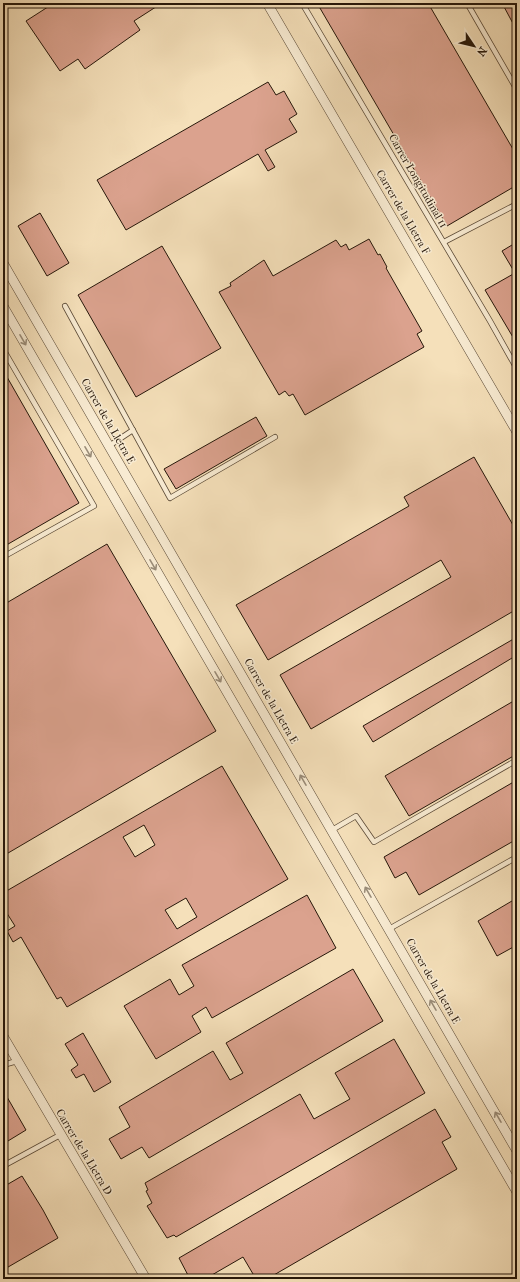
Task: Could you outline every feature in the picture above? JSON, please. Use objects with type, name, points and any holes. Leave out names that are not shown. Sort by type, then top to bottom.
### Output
[{"type":"street","name":"Carrer de la Lletra F","points":[[267,3],[517,432]]},
{"type":"street","name":"Carrer de la Lletra E","points":[[3,263],[389,929],[514,1141],[517,1151]]},
{"type":"street","points":[[3,306],[517,1192]]},
{"type":"street","name":"Carrer de la Lletra D","points":[[3,1036],[146,1279]]},
{"type":"lane","name":"Carrer Longitudinal 11","points":[[302,3],[444,242],[517,369]]},
{"type":"lane","points":[[467,3],[517,90]]},
{"type":"lane","points":[[444,242],[517,204]]},
{"type":"lane","points":[[65,306],[170,498],[275,437]]},
{"type":"lane","points":[[3,349],[94,506],[3,557]]},
{"type":"lane","points":[[109,446],[134,430]]},
{"type":"lane","points":[[332,830],[356,816],[374,842],[517,760]]},
{"type":"lane","points":[[389,929],[517,857]]},
{"type":"lane","points":[[3,1066],[17,1061]]},
{"type":"lane","points":[[3,1166],[60,1135]]},
{"type":"building","points":[[54,3],[162,3],[134,21],[140,30],[85,69],[78,59],[60,71],[26,21]]},
{"type":"building","points":[[317,3],[428,3],[517,156],[517,185],[447,226]]},
{"type":"building","points":[[502,3],[517,3],[517,31]]},
{"type":"building","points":[[268,82],[276,95],[284,91],[297,114],[289,119],[297,132],[265,150],[275,167],[268,171],[258,154],[126,230],[97,180]]},
{"type":"building","points":[[40,213],[69,263],[47,276],[18,226]]},
{"type":"building","points":[[369,239],[378,255],[380,254],[387,267],[386,268],[422,331],[417,334],[424,347],[305,415],[293,394],[289,396],[285,391],[279,395],[219,292],[231,286],[230,283],[264,260],[273,276],[336,240],[341,247],[346,244],[349,250]]},
{"type":"building","points":[[517,242],[517,344],[485,290],[515,273],[502,251]]},
{"type":"building","points":[[162,246],[221,348],[136,397],[78,295]]},
{"type":"building","points":[[3,370],[79,503],[3,547]]},
{"type":"building","points":[[256,417],[267,436],[176,489],[164,469]]},
{"type":"building","points":[[474,457],[517,532],[517,609],[311,729],[280,675],[451,577],[441,560],[268,660],[236,605],[409,506],[404,497]]},
{"type":"building","points":[[107,544],[216,731],[3,856],[3,605]]},
{"type":"building","points":[[517,637],[517,655],[373,742],[363,726]]},
{"type":"building","points":[[517,699],[517,754],[409,816],[385,776]]},
{"type":"building","points":[[222,766],[288,879],[67,1007],[61,997],[57,999],[21,937],[13,942],[7,931],[15,926],[3,907],[7,905],[3,898],[3,893]],"holes":[[[144,825],[155,845],[135,857],[123,837]],[[186,898],[197,917],[177,929],[165,910]]]},
{"type":"building","points":[[517,780],[517,839],[419,895],[406,872],[395,878],[384,857]]},
{"type":"building","points":[[307,895],[336,948],[212,1018],[206,1007],[192,1016],[201,1032],[156,1059],[124,1006],[170,979],[179,995],[194,986],[182,965]]},
{"type":"building","points":[[517,898],[517,945],[497,956],[478,921]]},
{"type":"building","points":[[353,969],[383,1021],[149,1158],[142,1147],[121,1159],[109,1139],[130,1127],[119,1107],[213,1051],[230,1080],[243,1073],[226,1043]]},
{"type":"building","points":[[83,1033],[111,1082],[94,1092],[84,1074],[76,1078],[71,1070],[78,1065],[65,1044]]},
{"type":"building","points":[[394,1039],[425,1093],[176,1237],[174,1235],[167,1238],[147,1206],[152,1203],[146,1191],[148,1190],[145,1183],[300,1094],[314,1119],[350,1099],[335,1073]]},
{"type":"building","points":[[3,1090],[26,1130],[3,1144]]},
{"type":"building","points":[[435,1109],[451,1137],[442,1142],[457,1169],[267,1279],[256,1279],[243,1257],[205,1279],[190,1279],[179,1258]]},
{"type":"building","points":[[22,1176],[58,1238],[3,1270],[3,1187]]}]
